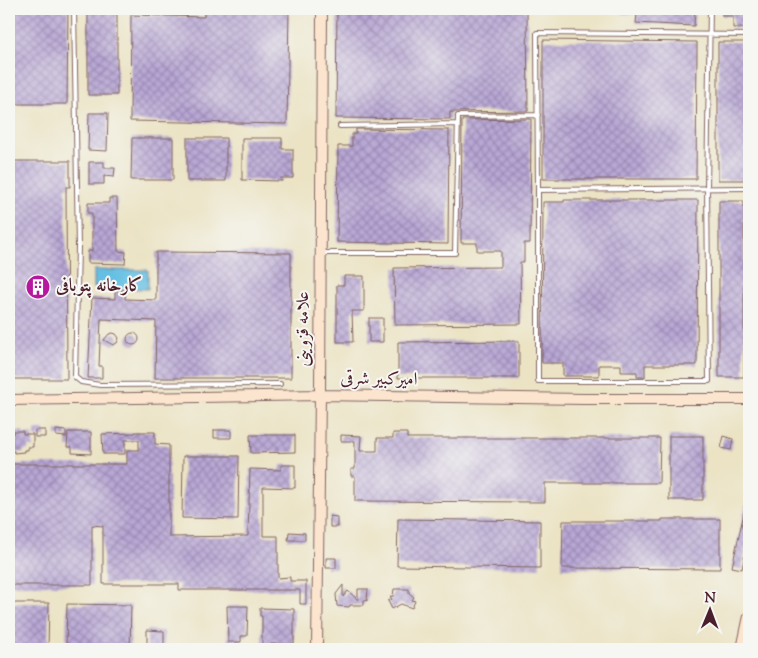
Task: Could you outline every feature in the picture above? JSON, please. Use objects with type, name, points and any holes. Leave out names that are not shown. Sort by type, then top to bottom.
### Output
[{"type":"street","name":"علامه قزوینی","points":[[317,649],[322,9]]},
{"type":"street","name":"امیرکبیر شرقی","points":[[9,400],[320,396],[749,399]]},
{"type":"street","points":[[742,649],[749,616]]},
{"type":"lane","points":[[74,9],[78,247],[75,377],[80,382],[100,385],[280,384]]},
{"type":"lane","points":[[710,9],[709,35],[707,188],[709,381],[538,381],[537,34],[709,35],[749,35]]},
{"type":"lane","points":[[321,253],[455,253],[458,116],[538,114]]},
{"type":"lane","points":[[340,126],[458,124]]},
{"type":"lane","points":[[538,190],[749,188]]},
{"type":"water","points":[[94,270],[148,270],[148,289],[94,288]]},
{"type":"building","points":[[9,9],[68,9],[67,104],[9,104]]},
{"type":"building","points":[[88,9],[117,9],[117,95],[88,95]]},
{"type":"building","points":[[204,9],[289,9],[287,124],[130,121],[131,15],[204,17]]},
{"type":"building","points":[[337,9],[527,9],[528,111],[450,112],[450,119],[336,118]]},
{"type":"building","points":[[622,9],[695,9],[694,26],[636,23],[637,14],[622,14]]},
{"type":"building","points":[[722,9],[749,9],[749,28],[733,28],[733,16],[722,16]]},
{"type":"building","points":[[543,40],[697,42],[696,179],[543,179]]},
{"type":"building","points":[[718,42],[749,42],[749,180],[718,180]]},
{"type":"building","points":[[89,113],[108,113],[107,151],[88,150]]},
{"type":"building","points":[[531,119],[530,243],[524,243],[524,262],[520,262],[521,324],[395,325],[394,268],[501,267],[501,251],[477,251],[477,243],[461,243],[462,120]]},
{"type":"building","points":[[356,129],[449,130],[448,244],[337,242],[338,146],[352,146],[352,134],[356,134]]},
{"type":"building","points":[[132,138],[173,138],[173,180],[131,180]]},
{"type":"building","points":[[187,138],[226,138],[226,181],[187,181]]},
{"type":"building","points":[[242,138],[282,138],[282,149],[293,149],[293,178],[281,178],[282,181],[242,180]]},
{"type":"building","name":"کارخانه پتوبافی","points":[[9,161],[70,161],[70,187],[66,187],[67,379],[9,379]]},
{"type":"building","points":[[89,162],[104,162],[104,168],[115,168],[114,177],[104,176],[104,184],[89,184]]},
{"type":"building","points":[[109,198],[117,198],[118,251],[126,252],[125,264],[88,263],[88,251],[92,251],[92,213],[88,213],[88,203],[109,203]]},
{"type":"building","points":[[564,200],[698,200],[697,365],[645,365],[645,377],[637,377],[637,372],[621,372],[621,365],[599,365],[599,376],[563,376],[563,363],[542,363],[543,202],[564,202]]},
{"type":"building","points":[[719,201],[744,201],[744,377],[719,377]]},
{"type":"building","points":[[156,252],[291,253],[291,378],[155,378],[156,321],[101,319],[99,366],[102,366],[102,378],[88,378],[92,298],[115,299],[115,290],[126,290],[125,299],[156,300]]},
{"type":"building","points":[[344,276],[364,276],[364,311],[352,311],[353,342],[337,342],[337,285],[344,285]]},
{"type":"building","points":[[369,318],[383,318],[383,342],[369,342]]},
{"type":"building","points":[[113,333],[119,338],[117,343],[113,345],[104,340],[109,334]]},
{"type":"building","points":[[131,333],[135,333],[139,339],[135,345],[131,345],[127,341],[127,337]]},
{"type":"building","points":[[519,341],[519,378],[398,378],[398,342]]},
{"type":"building","points":[[35,430],[45,430],[45,437],[35,437]]},
{"type":"building","points":[[56,430],[66,431],[66,437],[56,436]]},
{"type":"building","points":[[214,430],[231,430],[231,438],[214,438]]},
{"type":"building","points":[[13,431],[33,434],[33,447],[28,447],[28,450],[24,450],[24,452],[14,453],[14,451],[9,451],[9,434],[13,434]]},
{"type":"building","points":[[68,432],[91,432],[91,454],[72,453],[72,447],[67,447]]},
{"type":"building","points":[[155,432],[155,444],[169,445],[169,537],[248,536],[250,469],[281,470],[281,465],[295,465],[295,488],[263,487],[263,536],[278,536],[278,578],[290,577],[290,581],[306,581],[306,604],[300,604],[300,590],[179,590],[179,584],[103,584],[103,526],[92,525],[92,585],[9,585],[9,464],[127,464],[127,450],[139,450],[139,440],[125,440],[125,454],[103,454],[102,434]]},
{"type":"building","points":[[393,433],[407,433],[407,438],[660,438],[659,483],[545,483],[545,502],[355,501],[355,476],[351,476],[351,469],[355,469],[355,441],[341,441],[341,435],[361,436],[360,451],[377,451],[377,438],[393,438]]},
{"type":"building","points":[[250,435],[295,435],[295,452],[251,453]]},
{"type":"building","points":[[669,436],[703,436],[703,500],[669,500]]},
{"type":"building","points":[[724,436],[733,439],[731,450],[721,448]]},
{"type":"building","points":[[183,456],[239,456],[238,519],[182,518]]},
{"type":"building","points":[[747,499],[749,499],[749,534],[742,569],[732,567]]},
{"type":"building","points":[[330,516],[337,517],[337,527],[330,527]]},
{"type":"building","points":[[398,519],[540,521],[540,568],[397,566]]},
{"type":"building","points":[[662,519],[720,519],[720,569],[562,568],[563,521],[662,521]]},
{"type":"building","points":[[289,532],[305,533],[305,540],[288,540]]},
{"type":"building","points":[[326,558],[336,558],[336,568],[326,568]]},
{"type":"building","points":[[343,585],[343,597],[348,591],[358,600],[358,589],[368,589],[367,601],[364,600],[364,605],[337,606],[336,594]]},
{"type":"building","points":[[394,589],[409,589],[409,593],[414,597],[412,600],[415,601],[412,608],[401,604],[392,609],[388,601],[392,599],[390,597],[393,596]]},
{"type":"building","points":[[9,603],[49,603],[48,649],[9,649]]},
{"type":"building","points":[[67,604],[131,605],[130,649],[66,649]]},
{"type":"building","points":[[227,606],[248,606],[247,636],[241,636],[241,642],[228,642]]},
{"type":"building","points":[[260,608],[294,609],[294,644],[271,644],[271,649],[262,649],[262,616],[260,616]]},
{"type":"building","points":[[147,630],[164,631],[164,649],[147,649]]},
{"type":"place","name":"کارخانه پتوبافی","points":[[38,287]]}]
